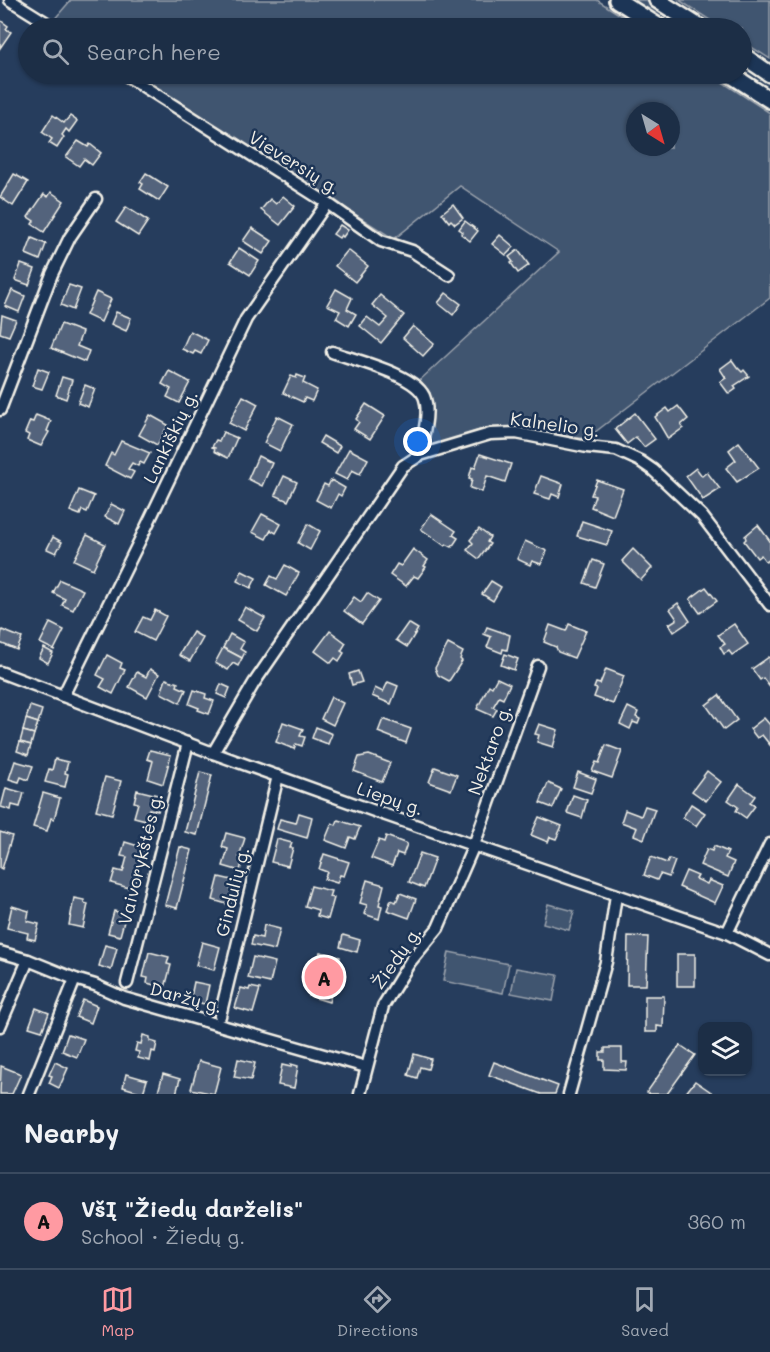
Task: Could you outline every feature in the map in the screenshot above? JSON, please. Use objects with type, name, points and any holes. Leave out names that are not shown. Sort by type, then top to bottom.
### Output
[{"type":"highway","points":[[617,0],[645,18]]},
{"type":"highway","points":[[657,0],[685,18]]},
{"type":"highway","points":[[752,62],[770,74]]},
{"type":"highway","points":[[745,84],[770,100]]},
{"type":"street","points":[[10,0],[39,18]]},
{"type":"street","name":"Vieversių g.","points":[[140,84],[327,203],[381,241],[412,251],[449,275]]},
{"type":"street","points":[[0,410],[52,274],[70,237],[96,199]]},
{"type":"street","name":"Lankiškių g.","points":[[63,696],[246,319],[327,203]]},
{"type":"street","points":[[332,352],[394,374],[416,385],[425,397],[426,406],[420,455]]},
{"type":"street","name":"Kalnelio g.","points":[[213,753],[254,683],[403,466],[420,455],[490,434],[516,433],[587,447],[616,450],[640,461],[653,470],[702,516],[770,605]]},
{"type":"street","name":"Nektaro g.","points":[[474,845],[538,666]]},
{"type":"street","name":"Liepų g.","points":[[0,672],[213,753],[727,933],[770,955]]},
{"type":"street","name":"Vaivorykštės g.","points":[[127,983],[188,743]]},
{"type":"street","name":"Gindulių g.","points":[[220,1016],[278,776]]},
{"type":"street","points":[[727,933],[770,844]]},
{"type":"street","name":"Žiedų g.","points":[[360,1094],[383,1006],[388,995],[410,962],[438,928],[474,845]]},
{"type":"street","points":[[569,1094],[606,962],[616,895]]},
{"type":"street","name":"Daržų g.","points":[[0,952],[28,960],[124,998],[366,1067]]},
{"type":"street","points":[[0,1026],[28,960]]},
{"type":"street","points":[[29,1094],[75,979]]},
{"type":"shaded area","points":[[71,0],[597,0],[625,18],[55,18]]},
{"type":"shaded area","points":[[630,0],[645,0],[673,18],[658,18]]},
{"type":"shaded area","points":[[679,0],[770,0],[770,59],[752,47],[752,18],[707,18]]},
{"type":"shaded area","points":[[150,84],[725,84],[770,113],[770,298],[586,439],[515,427],[483,429],[429,447],[424,446],[432,413],[430,393],[420,380],[559,252],[460,186],[394,239]]},
{"type":"shaded area","points":[[548,904],[574,911],[569,930],[543,923]]},
{"type":"shaded area","points":[[449,952],[509,964],[503,993],[443,981]]},
{"type":"shaded area","points":[[516,968],[558,975],[553,1001],[511,993]]},
{"type":"building","points":[[0,20],[8,26],[6,29],[11,32],[0,48]]},
{"type":"building","points":[[53,115],[64,123],[70,116],[77,121],[69,132],[66,129],[57,148],[49,143],[52,139],[42,132]]},
{"type":"building","points":[[78,141],[88,147],[90,144],[101,153],[92,165],[84,159],[79,166],[66,157]]},
{"type":"building","points":[[146,173],[168,187],[159,201],[140,189],[143,184],[140,182]]},
{"type":"building","points":[[14,174],[28,182],[13,206],[0,197]]},
{"type":"building","points":[[51,192],[64,201],[44,232],[32,224],[34,221],[28,217],[44,194],[48,197]]},
{"type":"building","points":[[283,196],[295,206],[280,225],[261,210],[270,199],[276,204]]},
{"type":"building","points":[[453,204],[463,218],[455,224],[451,220],[449,222],[442,213]]},
{"type":"building","points":[[126,207],[148,221],[138,236],[116,222]]},
{"type":"building","points":[[465,221],[478,231],[470,241],[461,234],[463,232],[459,229]]},
{"type":"building","points":[[340,225],[348,230],[343,237],[341,235],[339,238],[333,234]]},
{"type":"building","points":[[252,228],[272,241],[263,254],[243,241]]},
{"type":"building","points":[[500,235],[514,247],[506,255],[492,244]]},
{"type":"building","points":[[32,238],[46,244],[40,260],[26,254]]},
{"type":"building","points":[[239,248],[259,261],[250,275],[230,262]]},
{"type":"building","points":[[348,250],[368,266],[355,282],[335,266]]},
{"type":"building","points":[[518,250],[529,265],[518,273],[509,257]]},
{"type":"building","points":[[21,264],[35,269],[29,285],[15,280]]},
{"type":"building","points":[[69,285],[81,289],[73,310],[61,305]]},
{"type":"building","points":[[336,289],[352,298],[347,309],[356,314],[349,326],[336,318],[340,311],[327,305]]},
{"type":"building","points":[[12,290],[25,296],[19,312],[5,306]]},
{"type":"building","points":[[96,292],[111,299],[101,322],[86,315]]},
{"type":"building","points":[[446,293],[461,304],[453,315],[438,303]]},
{"type":"building","points":[[380,295],[404,315],[381,343],[360,326],[367,317],[380,327],[388,318],[372,305]]},
{"type":"building","points":[[116,312],[131,318],[126,331],[111,324]]},
{"type":"building","points":[[2,315],[16,320],[9,336],[0,333]]},
{"type":"building","points":[[61,324],[82,332],[77,346],[89,351],[85,362],[51,348]]},
{"type":"building","points":[[413,326],[434,344],[423,356],[403,338]]},
{"type":"building","points":[[190,331],[208,340],[201,354],[195,351],[193,354],[182,349]]},
{"type":"building","points":[[732,360],[742,372],[744,370],[749,376],[734,386],[736,389],[729,394],[720,382],[726,378],[720,369]]},
{"type":"building","points":[[38,368],[49,372],[42,389],[32,386]]},
{"type":"building","points":[[169,371],[190,382],[179,403],[167,397],[171,389],[162,384]]},
{"type":"building","points":[[297,375],[305,378],[303,383],[317,390],[312,401],[305,398],[303,402],[283,393],[291,376],[296,378]]},
{"type":"building","points":[[62,377],[72,380],[66,399],[56,395]]},
{"type":"building","points":[[85,385],[95,389],[88,407],[78,403]]},
{"type":"building","points":[[243,396],[258,404],[244,431],[229,423]]},
{"type":"building","points":[[366,404],[385,416],[370,439],[354,429],[359,422],[356,419]]},
{"type":"building","points":[[678,406],[688,419],[681,425],[683,428],[668,439],[655,417],[667,408],[670,412]]},
{"type":"building","points":[[635,413],[655,439],[644,447],[636,437],[627,444],[615,429]]},
{"type":"building","points":[[36,415],[51,421],[47,431],[49,432],[41,446],[27,440],[29,435],[25,433],[30,421],[33,422]]},
{"type":"building","points":[[150,415],[168,425],[157,445],[139,435]]},
{"type":"building","points":[[277,416],[293,424],[280,451],[264,443]]},
{"type":"building","points":[[223,432],[237,438],[228,458],[214,451],[215,448],[212,447],[216,440],[219,441]]},
{"type":"building","points":[[323,436],[340,446],[336,453],[319,443]]},
{"type":"building","points":[[121,441],[150,453],[144,464],[140,462],[138,466],[132,463],[128,469],[134,472],[130,479],[105,466],[111,453],[114,455]]},
{"type":"building","points":[[739,442],[759,468],[737,482],[726,468],[736,460],[729,450]]},
{"type":"building","points":[[349,449],[368,459],[360,474],[352,470],[347,480],[335,474]]},
{"type":"building","points":[[480,454],[511,464],[505,482],[487,476],[482,492],[470,488],[472,479],[469,478],[472,467],[475,468]]},
{"type":"building","points":[[258,456],[272,463],[262,486],[248,479]]},
{"type":"building","points":[[696,468],[702,476],[707,472],[720,489],[703,500],[686,476]]},
{"type":"building","points":[[284,476],[297,482],[288,501],[275,495]]},
{"type":"building","points":[[541,476],[563,484],[559,497],[552,494],[550,499],[534,494]]},
{"type":"building","points":[[331,480],[345,488],[341,496],[338,494],[331,508],[316,500],[324,484],[328,486]]},
{"type":"building","points":[[597,480],[623,489],[613,516],[591,507],[595,496],[591,495]]},
{"type":"building","points":[[79,490],[94,496],[87,512],[82,510],[80,515],[70,511]]},
{"type":"building","points":[[111,504],[125,511],[119,524],[105,517]]},
{"type":"building","points":[[262,514],[281,524],[276,533],[271,530],[266,539],[252,532]]},
{"type":"building","points":[[431,514],[456,531],[453,535],[458,538],[452,547],[446,544],[445,546],[421,529]]},
{"type":"building","points":[[582,521],[612,531],[607,545],[577,536]]},
{"type":"building","points":[[308,524],[320,531],[310,550],[298,543]]},
{"type":"building","points":[[758,525],[770,541],[770,559],[766,562],[761,555],[757,558],[744,541],[745,536]]},
{"type":"building","points":[[479,529],[490,537],[487,542],[490,544],[479,559],[467,550],[473,543],[470,540]]},
{"type":"building","points":[[87,535],[105,544],[93,569],[74,560]]},
{"type":"building","points":[[53,537],[62,542],[56,553],[47,549]]},
{"type":"building","points":[[525,541],[547,551],[541,564],[532,561],[530,565],[517,559]]},
{"type":"building","points":[[413,549],[428,560],[418,578],[414,576],[406,586],[390,575],[397,564],[401,566]]},
{"type":"building","points":[[633,549],[652,568],[641,580],[622,561]]},
{"type":"building","points":[[593,560],[604,564],[595,587],[584,583]]},
{"type":"building","points":[[285,565],[299,573],[286,596],[266,585],[271,576],[277,579]]},
{"type":"building","points":[[242,571],[256,578],[251,588],[237,581]]},
{"type":"building","points":[[60,580],[83,590],[73,610],[62,605],[65,599],[53,593]]},
{"type":"building","points":[[491,581],[501,587],[493,601],[482,594]]},
{"type":"building","points":[[706,587],[717,601],[700,613],[690,599]]},
{"type":"building","points":[[367,593],[379,601],[362,624],[344,611],[354,597],[361,602]]},
{"type":"building","points":[[678,603],[690,621],[674,632],[669,624],[677,619],[670,609]]},
{"type":"building","points":[[245,607],[265,618],[257,631],[238,620]]},
{"type":"building","points":[[155,610],[166,616],[153,641],[135,632],[143,617],[150,620]]},
{"type":"building","points":[[50,623],[64,630],[54,650],[40,643]]},
{"type":"building","points":[[408,623],[418,629],[407,647],[396,640]]},
{"type":"building","points":[[569,624],[586,631],[574,658],[558,652],[556,647],[544,642],[550,625],[566,631]]},
{"type":"building","points":[[734,624],[748,644],[732,655],[729,651],[724,654],[720,647],[725,644],[718,635]]},
{"type":"building","points":[[487,627],[510,635],[507,650],[503,649],[502,653],[487,647],[491,637],[484,634]]},
{"type":"building","points":[[2,630],[22,638],[17,650],[0,643]]},
{"type":"building","points":[[330,631],[346,643],[339,661],[335,658],[331,663],[315,651]]},
{"type":"building","points":[[193,632],[203,638],[190,661],[179,655]]},
{"type":"building","points":[[230,634],[244,642],[240,649],[245,652],[242,658],[223,648]]},
{"type":"building","points":[[448,644],[463,652],[460,659],[462,661],[449,681],[438,675],[435,668]]},
{"type":"building","points":[[44,648],[53,653],[48,663],[39,658]]},
{"type":"building","points":[[223,648],[242,658],[238,666],[233,663],[228,670],[215,663]]},
{"type":"building","points":[[505,654],[518,659],[514,670],[501,665]]},
{"type":"building","points":[[107,655],[122,663],[120,668],[125,670],[113,694],[100,687],[105,679],[97,675]]},
{"type":"building","points":[[769,657],[769,686],[763,678],[760,680],[752,669]]},
{"type":"building","points":[[150,669],[159,674],[147,697],[129,687],[137,672],[146,677]]},
{"type":"building","points":[[606,669],[624,676],[613,704],[594,697],[597,689],[594,688],[596,683],[600,684]]},
{"type":"building","points":[[358,671],[362,682],[352,685],[349,674]]},
{"type":"building","points":[[497,678],[510,684],[503,699],[499,697],[493,707],[497,709],[493,716],[477,709],[489,685],[492,687]]},
{"type":"building","points":[[166,679],[178,683],[177,686],[186,690],[180,703],[161,693]]},
{"type":"building","points":[[388,682],[398,686],[391,704],[372,696],[375,688],[383,692]]},
{"type":"building","points":[[221,684],[230,688],[226,698],[217,694]]},
{"type":"building","points":[[194,690],[206,694],[205,698],[214,701],[209,714],[189,704]]},
{"type":"building","points":[[719,695],[737,720],[724,730],[706,705]]},
{"type":"building","points":[[331,697],[343,703],[333,725],[321,719]]},
{"type":"building","points":[[30,706],[42,710],[38,723],[26,719]]},
{"type":"building","points":[[628,707],[638,712],[636,717],[640,719],[638,724],[633,722],[630,729],[620,724]]},
{"type":"building","points":[[764,718],[770,725],[770,745],[762,735],[757,738],[750,729]]},
{"type":"building","points":[[26,719],[38,723],[34,734],[23,731]]},
{"type":"building","points":[[383,719],[411,729],[406,743],[378,732]]},
{"type":"building","points":[[283,722],[303,729],[300,736],[305,737],[302,746],[296,744],[294,749],[276,742]]},
{"type":"building","points":[[539,724],[558,730],[553,747],[537,742],[539,735],[535,734]]},
{"type":"building","points":[[316,727],[332,734],[328,744],[312,738]]},
{"type":"building","points":[[23,731],[34,734],[31,745],[20,742]]},
{"type":"building","points":[[20,742],[31,745],[28,755],[17,751]]},
{"type":"building","points":[[606,745],[622,751],[612,778],[592,771],[596,762],[599,763]]},
{"type":"building","points":[[150,750],[171,755],[163,784],[148,779],[153,761],[147,759]]},
{"type":"building","points":[[369,755],[390,763],[382,782],[354,771],[359,757]]},
{"type":"building","points":[[55,759],[68,762],[65,787],[45,782]]},
{"type":"building","points":[[15,761],[33,766],[28,780],[21,777],[19,782],[9,779]]},
{"type":"building","points":[[435,767],[457,775],[451,790],[429,782]]},
{"type":"building","points":[[707,771],[721,782],[706,801],[692,791]]},
{"type":"building","points":[[200,772],[212,775],[197,835],[185,832]]},
{"type":"building","points":[[578,772],[596,779],[591,793],[573,787]]},
{"type":"building","points":[[105,777],[121,781],[112,814],[96,810]]},
{"type":"building","points":[[548,783],[561,789],[553,808],[540,803]]},
{"type":"building","points":[[739,784],[755,796],[750,803],[755,806],[746,818],[736,811],[738,807],[728,800]]},
{"type":"building","points":[[6,788],[24,793],[20,807],[12,805],[11,810],[1,807]]},
{"type":"building","points":[[137,790],[162,796],[158,811],[149,809],[146,820],[134,817],[138,803],[134,802]]},
{"type":"building","points":[[43,793],[60,798],[54,819],[51,818],[47,831],[33,827]]},
{"type":"building","points":[[573,795],[587,800],[582,818],[567,813]]},
{"type":"building","points":[[691,804],[705,813],[696,826],[683,817]]},
{"type":"building","points":[[645,806],[655,809],[644,839],[634,835],[637,828],[621,822],[625,810],[641,816]]},
{"type":"building","points":[[299,813],[312,817],[307,838],[277,829],[280,819],[296,823]]},
{"type":"building","points":[[539,817],[562,826],[556,839],[550,837],[548,842],[531,835]]},
{"type":"building","points":[[338,820],[360,827],[355,839],[350,837],[346,848],[325,840],[332,823],[336,825]]},
{"type":"building","points":[[0,832],[12,836],[2,869],[0,868]]},
{"type":"building","points":[[226,833],[245,838],[239,857],[243,858],[240,871],[223,866],[228,849],[222,847]]},
{"type":"building","points":[[386,836],[407,844],[403,855],[397,853],[392,866],[371,858],[379,840],[384,842]]},
{"type":"building","points":[[277,839],[292,843],[290,848],[293,848],[288,866],[271,862]]},
{"type":"building","points":[[125,842],[145,848],[133,889],[111,883],[115,870],[123,872],[127,857],[121,856]]},
{"type":"building","points":[[714,846],[728,852],[725,858],[734,862],[728,877],[700,865],[707,849],[712,851]]},
{"type":"building","points":[[180,847],[192,850],[177,908],[165,905]]},
{"type":"building","points":[[420,853],[435,858],[424,888],[409,882]]},
{"type":"building","points":[[324,854],[349,862],[344,876],[340,875],[337,883],[324,879],[327,872],[319,869]]},
{"type":"building","points":[[651,857],[667,863],[669,859],[675,861],[669,877],[660,874],[657,880],[644,875]]},
{"type":"building","points":[[686,871],[698,876],[696,879],[707,884],[709,880],[723,886],[715,903],[679,887]]},
{"type":"building","points":[[219,877],[232,880],[230,889],[234,890],[230,905],[213,900]]},
{"type":"building","points":[[367,880],[384,885],[379,905],[382,906],[379,919],[364,914],[367,905],[360,903]]},
{"type":"building","points":[[311,886],[331,891],[329,897],[334,898],[328,919],[317,916],[318,910],[305,906]]},
{"type":"building","points":[[400,893],[416,899],[409,918],[387,910],[391,900],[396,902]]},
{"type":"building","points":[[74,898],[84,900],[84,903],[88,904],[83,928],[69,925]]},
{"type":"building","points":[[12,906],[29,911],[27,921],[39,924],[35,940],[27,938],[28,933],[7,928]]},
{"type":"building","points":[[114,911],[126,914],[120,936],[108,933]]},
{"type":"building","points":[[264,925],[280,929],[275,950],[251,945],[253,936],[262,938]]},
{"type":"building","points":[[343,935],[360,940],[357,952],[340,947]]},
{"type":"building","points":[[628,936],[648,937],[646,985],[627,985]]},
{"type":"building","points":[[202,942],[220,947],[214,970],[196,965]]},
{"type":"building","points":[[105,945],[117,948],[111,970],[99,966]]},
{"type":"building","points":[[149,952],[169,957],[167,964],[171,965],[165,988],[147,983],[148,978],[143,977]]},
{"type":"building","points":[[320,952],[340,957],[329,1002],[309,996]]},
{"type":"building","points":[[677,954],[695,954],[695,986],[677,986]]},
{"type":"building","points":[[253,957],[275,962],[270,983],[248,978]]},
{"type":"building","points":[[194,982],[209,985],[205,1004],[190,1001]]},
{"type":"building","points":[[250,987],[260,989],[253,1013],[235,1008],[241,988],[249,990]]},
{"type":"building","points":[[645,996],[664,996],[663,1027],[657,1026],[657,1032],[645,1032]]},
{"type":"building","points":[[83,1000],[97,1006],[91,1023],[76,1017]]},
{"type":"building","points":[[36,1008],[49,1013],[42,1031],[29,1027]]},
{"type":"building","points":[[68,1034],[84,1039],[77,1057],[62,1051]]},
{"type":"building","points":[[143,1035],[157,1043],[150,1061],[138,1058],[139,1052],[135,1051],[137,1043],[141,1044]]},
{"type":"building","points":[[680,1045],[695,1055],[667,1094],[650,1094],[647,1092]]},
{"type":"building","points":[[605,1048],[622,1048],[622,1062],[627,1062],[626,1070],[604,1069],[604,1060],[600,1060],[600,1052],[605,1052]]},
{"type":"building","points":[[414,1054],[431,1059],[428,1069],[420,1067],[417,1078],[408,1075]]},
{"type":"building","points":[[238,1059],[255,1063],[251,1080],[234,1077]]},
{"type":"building","points":[[199,1061],[221,1067],[214,1094],[191,1089]]},
{"type":"building","points":[[55,1062],[68,1068],[59,1088],[49,1083],[52,1076],[49,1075]]},
{"type":"building","points":[[494,1062],[558,1086],[555,1094],[541,1094],[489,1075]]},
{"type":"building","points":[[291,1064],[298,1066],[294,1088],[278,1085],[282,1065],[291,1067]]},
{"type":"building","points":[[1,1066],[21,1074],[12,1094],[0,1094]]},
{"type":"building","points":[[126,1074],[147,1080],[143,1093],[123,1087]]},
{"type":"building","points":[[163,1074],[180,1079],[176,1094],[158,1092]]},
{"type":"building","points":[[695,1081],[714,1094],[685,1094]]},
{"type":"place","name":"VšĮ \"Žiedų darželis\"","points":[[324,977]]}]
